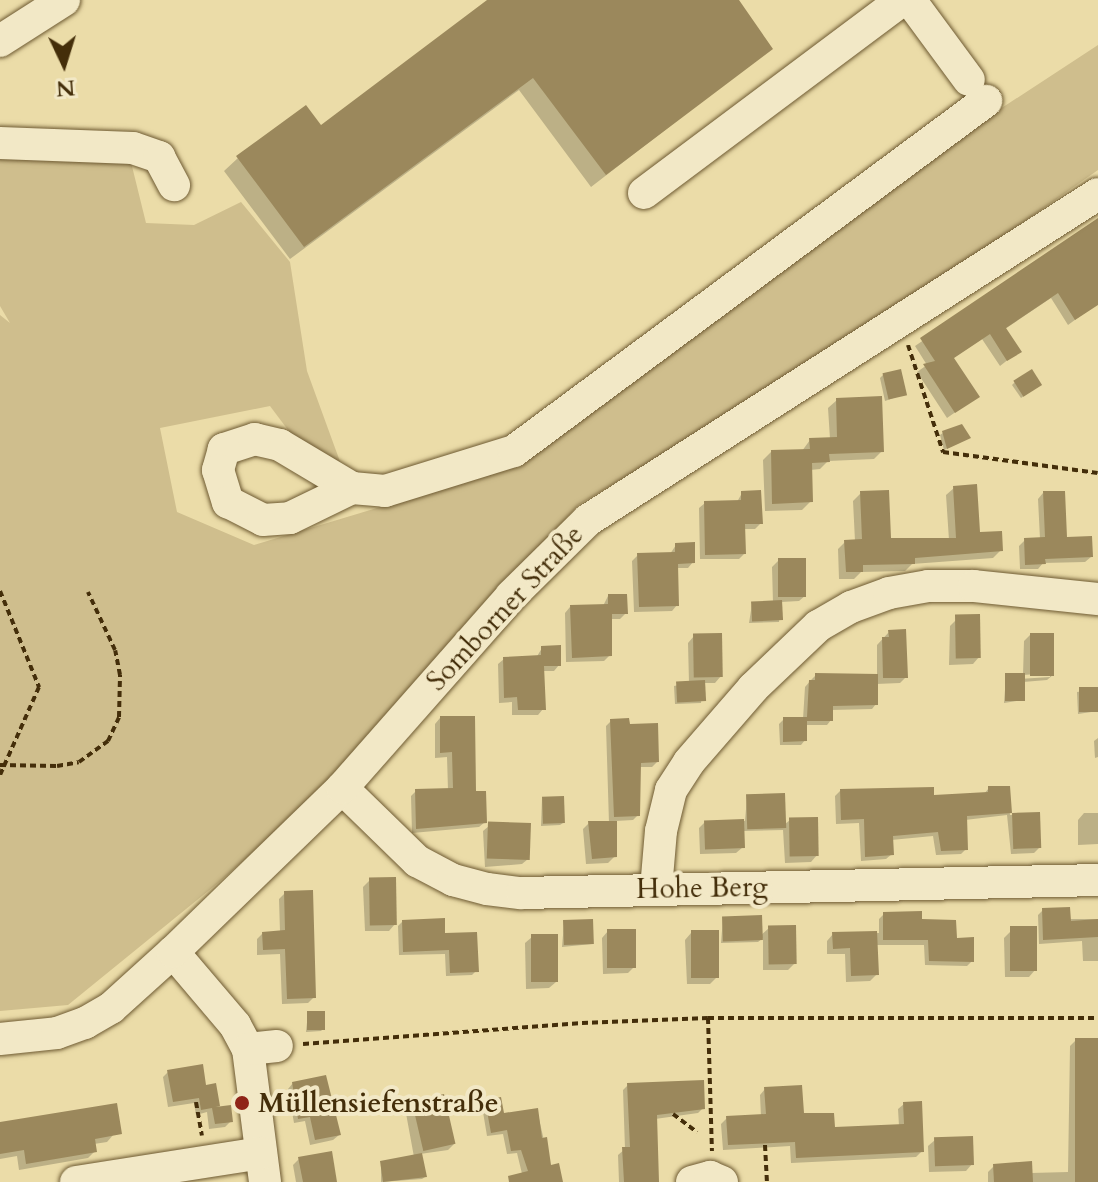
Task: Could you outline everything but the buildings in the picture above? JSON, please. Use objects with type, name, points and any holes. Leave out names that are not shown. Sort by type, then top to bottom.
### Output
[{"type":"street","points":[[0,41],[64,0]]},
{"type":"street","points":[[644,193],[902,0]]},
{"type":"street","points":[[352,488],[385,491],[514,451],[977,91],[910,0]]},
{"type":"street","points":[[0,143],[133,148],[159,157],[174,185]]},
{"type":"street","name":"Somborner Straße","points":[[0,1039],[57,1033],[85,1023],[111,1008],[342,788],[511,596],[588,520],[1098,194]]},
{"type":"street","points":[[656,889],[661,831],[671,790],[689,762],[753,688],[818,626],[851,607],[889,593],[928,586],[974,586],[1098,599]]},
{"type":"street","name":"Hohe Berg","points":[[342,788],[417,861],[453,880],[487,889],[522,893],[1098,880]]},
{"type":"street","points":[[76,1182],[206,1162],[263,1168],[274,1047],[235,1025],[173,952]]},
{"type":"path","points":[[918,375],[943,452],[1098,473]]},
{"type":"path","points":[[0,591],[39,687],[0,775]]},
{"type":"path","points":[[3,766],[79,762],[108,741],[119,717],[120,675],[115,650],[88,592]]},
{"type":"path","points":[[708,1018],[709,1181]]},
{"type":"path","points":[[274,1047],[582,1023],[708,1018],[1098,1018]]},
{"type":"path","points":[[196,1102],[206,1162]]},
{"type":"path","points":[[673,1114],[697,1132]]},
{"type":"path","points":[[765,1145],[767,1182]]},
{"type":"shaded area","points":[[1098,45],[1098,170],[855,340],[578,505],[336,779],[218,883],[68,1005],[0,1011],[0,315],[10,323],[0,306],[0,156],[129,154],[146,223],[194,225],[241,202],[290,262],[307,371],[346,478],[303,450],[270,406],[160,428],[177,512],[254,545],[460,483],[878,189]]},
{"type":"place","name":"Müllensiefenstraße","points":[[242,1103]]}]
